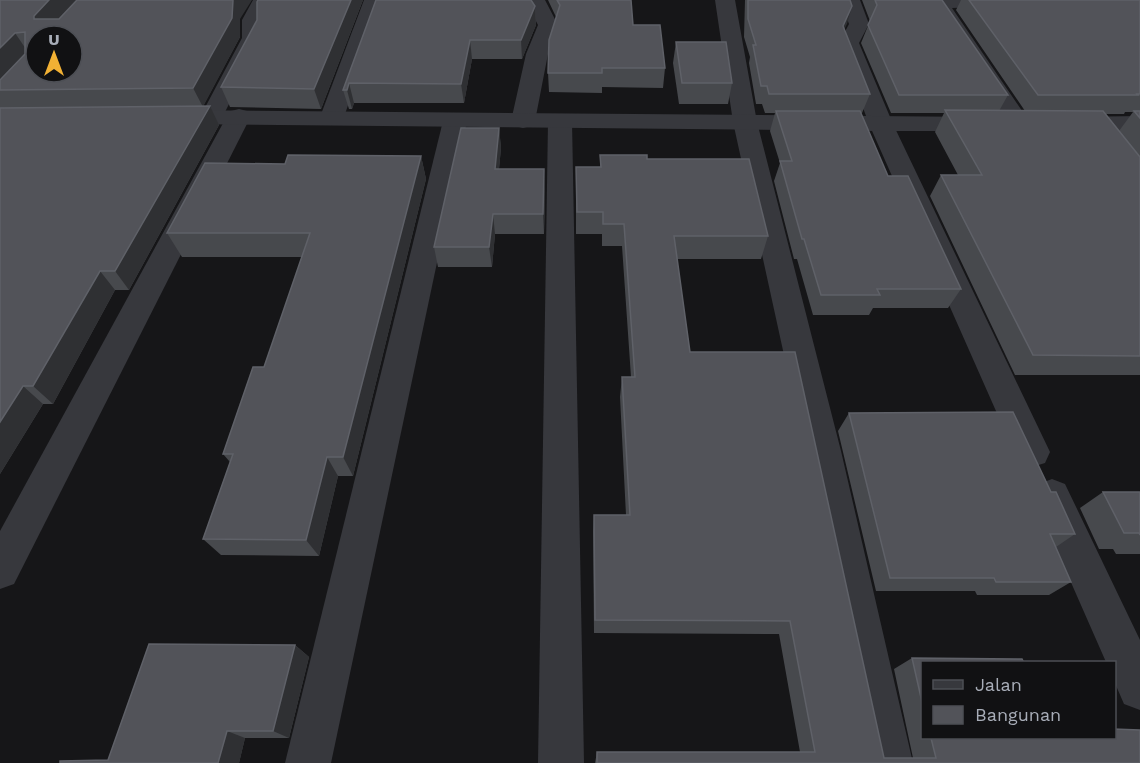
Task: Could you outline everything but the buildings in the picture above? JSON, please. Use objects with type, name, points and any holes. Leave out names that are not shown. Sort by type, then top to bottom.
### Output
[{"type":"street","points":[[0,570],[225,117],[252,38],[252,20],[263,0]]},
{"type":"street","points":[[332,117],[374,0]]},
{"type":"street","points":[[523,121],[537,54],[548,25],[535,0]]},
{"type":"street","points":[[725,0],[745,122],[823,451],[890,763]]},
{"type":"street","points":[[850,0],[859,24],[849,43],[881,124],[1140,688]]},
{"type":"street","points":[[1005,0],[958,1],[942,5],[943,10],[1038,124]]},
{"type":"street","points":[[153,117],[1038,124],[1104,133],[1140,123]]},
{"type":"street","points":[[308,763],[455,121]]},
{"type":"street","points":[[560,121],[561,763]]}]
